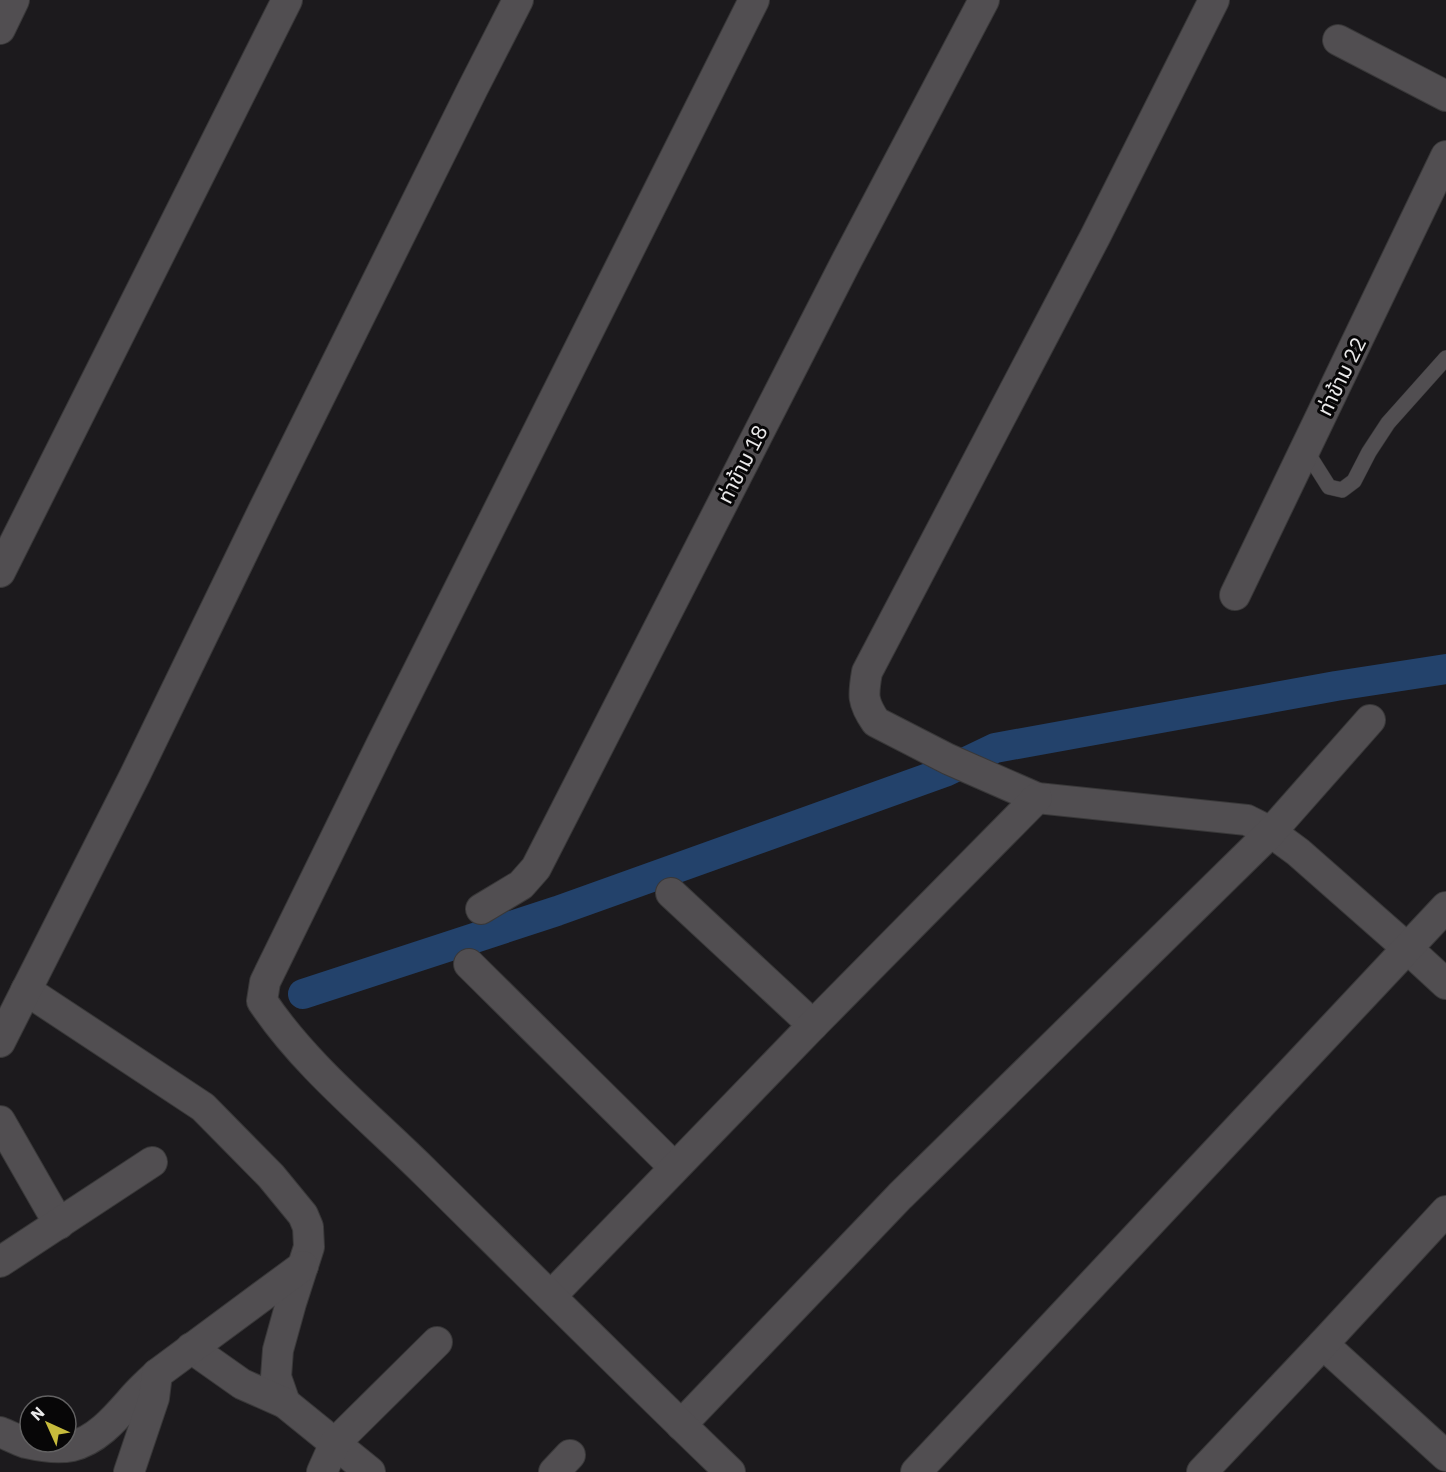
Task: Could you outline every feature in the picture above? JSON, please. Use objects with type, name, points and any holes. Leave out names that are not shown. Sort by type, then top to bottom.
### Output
[{"type":"street","points":[[0,29],[14,0]]},
{"type":"street","points":[[0,572],[287,0]]},
{"type":"street","points":[[0,1042],[518,0]]},
{"type":"street","points":[[730,1472],[317,1069],[275,1020],[262,1000],[265,982],[382,743],[754,0]]},
{"type":"street","name":"ท่าข้าม 18","points":[[481,909],[521,885],[536,867],[984,0]]},
{"type":"street","points":[[1214,0],[1095,237],[867,672],[863,693],[869,712],[876,722],[956,763],[1037,798],[1247,820],[1271,832],[1298,852],[1446,984]]},
{"type":"street","points":[[1338,40],[1446,96]]},
{"type":"street","name":"ท่าข้าม 22","points":[[1235,596],[1446,156]]},
{"type":"street","points":[[681,1425],[900,1196],[1271,832],[1370,720]]},
{"type":"street","points":[[550,1296],[1037,798]]},
{"type":"street","points":[[671,893],[813,1025]]},
{"type":"street","points":[[916,1472],[1446,907]]},
{"type":"street","points":[[469,964],[674,1167]]},
{"type":"street","points":[[26,990],[203,1107],[271,1176],[303,1215],[308,1227],[309,1247],[278,1350],[276,1377],[285,1403]]},
{"type":"street","points":[[0,1121],[59,1224]]},
{"type":"street","points":[[0,1262],[152,1162]]},
{"type":"street","points":[[1202,1472],[1446,1211]]},
{"type":"street","points":[[0,1432],[26,1443],[50,1446],[73,1446],[92,1437],[116,1417],[157,1374],[303,1266]]},
{"type":"street","points":[[322,1472],[335,1443],[437,1342]]},
{"type":"street","points":[[1323,1344],[1446,1456]]},
{"type":"street","points":[[191,1348],[242,1384],[285,1403],[370,1472]]},
{"type":"street","points":[[129,1472],[154,1398],[157,1374]]},
{"type":"lane","points":[[1305,450],[1329,487],[1342,490],[1354,481],[1388,423],[1446,358]]},
{"type":"waterway","points":[[303,994],[557,911],[945,772],[995,748],[1336,686],[1446,669]]}]
